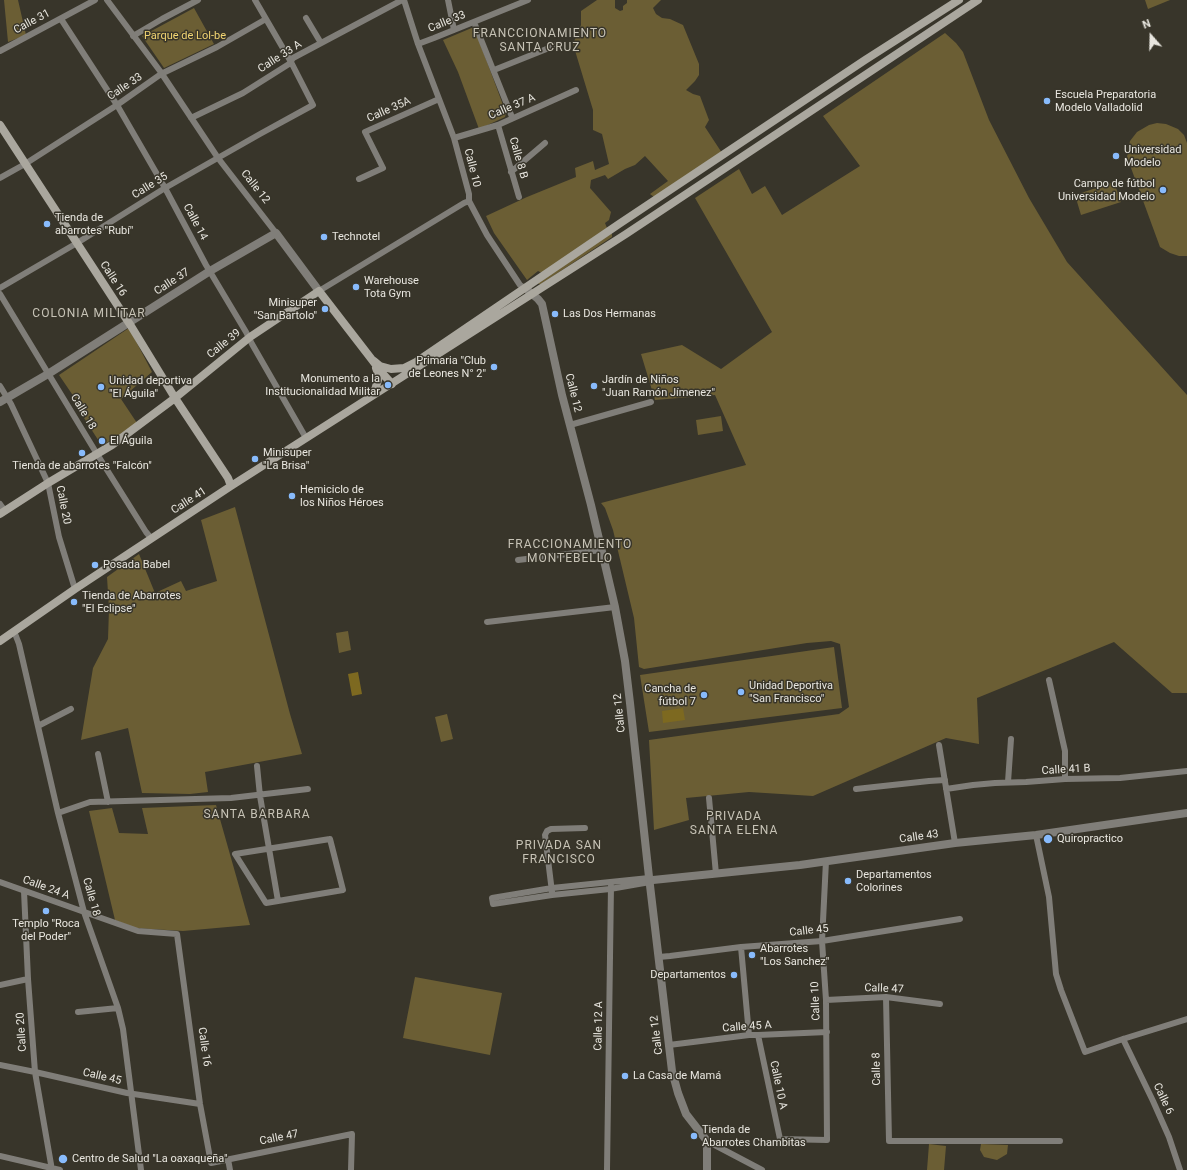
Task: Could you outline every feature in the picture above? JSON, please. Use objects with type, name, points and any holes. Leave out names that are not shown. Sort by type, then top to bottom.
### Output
[{"type":"main road","points":[[374,362],[380,366],[391,369],[404,368],[416,362],[479,318],[865,60],[959,0]]},
{"type":"main road","name":"Calle 41","points":[[0,641],[151,538],[626,234],[978,0]]},
{"type":"main road","name":"Calle 16","points":[[0,125],[129,323],[175,398],[228,478],[231,486]]},
{"type":"main road","points":[[619,224],[626,234]]},
{"type":"main road","name":"Calle 39","points":[[2,510],[96,454],[135,428],[175,398],[250,337],[319,291]]},
{"type":"main road","name":"Calle 12","points":[[319,291],[382,374],[392,384]]},
{"type":"main road","points":[[365,400],[375,390],[378,380],[378,372],[374,362]]},
{"type":"street","name":"Calle 31","points":[[0,51],[95,0]]},
{"type":"street","name":"Calle 12","points":[[107,0],[162,74],[218,158],[319,291]]},
{"type":"street","points":[[133,36],[198,0]]},
{"type":"street","points":[[255,0],[291,62]]},
{"type":"street","name":"Calle 33 A","points":[[191,118],[243,93],[291,62],[293,58],[403,0]]},
{"type":"street","name":"Calle 10","points":[[403,0],[454,138],[469,194],[469,201],[487,235],[520,285],[525,288]]},
{"type":"street","points":[[448,0],[454,30]]},
{"type":"street","name":"Calle 33","points":[[418,44],[528,0]]},
{"type":"street","points":[[306,18],[321,43]]},
{"type":"street","name":"Calle 14","points":[[61,19],[117,105],[306,438]]},
{"type":"street","name":"Calle 33","points":[[0,178],[25,164],[117,105],[162,74],[217,47],[266,19]]},
{"type":"street","points":[[474,22],[512,117]]},
{"type":"street","points":[[494,70],[559,44]]},
{"type":"street","name":"Calle 35","points":[[0,288],[77,243],[165,188],[313,105],[291,62]]},
{"type":"street","name":"Calle 37 A","points":[[454,138],[498,125],[512,117],[576,90]]},
{"type":"street","name":"Calle 35A","points":[[359,179],[383,168],[365,132],[439,99]]},
{"type":"street","name":"Calle 8 B","points":[[498,125],[519,197]]},
{"type":"street","points":[[511,172],[545,143]]},
{"type":"street","name":"Calle 39","points":[[319,291],[469,201]]},
{"type":"street","name":"Calle 37","points":[[3,400],[48,374],[210,271],[276,233]]},
{"type":"street","name":"Calle 12","points":[[525,288],[542,304],[562,395],[591,505],[615,607],[627,673],[672,1071],[686,1114],[707,1141],[762,1170]]},
{"type":"street","name":"Calle 18","points":[[0,294],[96,454],[151,538]]},
{"type":"street","name":"Calle 20","points":[[0,386],[3,400],[11,404],[48,483],[59,537],[75,589]]},
{"type":"street","points":[[570,425],[651,402]]},
{"type":"street","points":[[518,560],[601,550]]},
{"type":"street","points":[[487,622],[615,607]]},
{"type":"street","name":"Calle 18","points":[[14,631],[19,644],[58,813],[84,912],[118,1008],[123,1029],[141,1170]]},
{"type":"street","points":[[1049,680],[1065,751],[1065,779]]},
{"type":"street","points":[[38,726],[71,709]]},
{"type":"street","points":[[1008,782],[1011,739]]},
{"type":"street","points":[[939,745],[955,843]]},
{"type":"street","points":[[98,754],[108,802]]},
{"type":"street","points":[[257,766],[260,796],[278,901]]},
{"type":"street","name":"Calle 41 B","points":[[946,789],[1008,782],[1120,778],[1187,771]]},
{"type":"street","points":[[856,789],[945,780]]},
{"type":"street","points":[[58,813],[90,802],[231,798],[260,796],[308,789]]},
{"type":"street","points":[[709,798],[716,874]]},
{"type":"street","name":"Calle 43","points":[[651,880],[716,874],[826,861],[955,843],[1036,835],[1187,813]]},
{"type":"street","points":[[552,891],[545,835],[547,831],[551,829],[585,828]]},
{"type":"street","points":[[1036,835],[1049,897],[1056,974],[1085,1052],[1187,1019]]},
{"type":"street","points":[[330,839],[343,890],[266,903],[235,854],[269,849],[330,839]]},
{"type":"street","name":"Calle 10","points":[[780,1138],[827,1140],[827,1032],[822,941],[826,861]]},
{"type":"street","points":[[552,891],[493,904],[492,898],[552,891],[611,885],[651,880]]},
{"type":"street","name":"Calle 24 A","points":[[0,882],[138,931],[178,934]]},
{"type":"street","name":"Calle 12 A","points":[[607,1170],[611,885]]},
{"type":"street","name":"Calle 20","points":[[24,891],[28,979],[35,1072],[52,1169]]},
{"type":"street","name":"Calle 45","points":[[659,957],[741,947],[822,941],[960,919]]},
{"type":"street","name":"Calle 16","points":[[178,934],[200,1104],[211,1163]]},
{"type":"street","points":[[741,947],[749,1035]]},
{"type":"street","points":[[0,985],[28,979]]},
{"type":"street","name":"Calle 47","points":[[826,1000],[886,997],[940,1004]]},
{"type":"street","name":"Calle 8","points":[[886,997],[889,1140],[1060,1141]]},
{"type":"street","points":[[78,1012],[118,1008]]},
{"type":"street","name":"Calle 45 A","points":[[669,1045],[749,1035],[827,1032]]},
{"type":"street","name":"Calle 10 A","points":[[758,1035],[780,1138]]},
{"type":"street","name":"Calle 6","points":[[1123,1039],[1170,1140],[1180,1170]]},
{"type":"street","name":"Calle 45","points":[[0,1065],[131,1094],[200,1104]]},
{"type":"street","name":"Calle 47","points":[[211,1163],[352,1134],[351,1170]]},
{"type":"street","points":[[707,1141],[707,1170]]},
{"type":"street","points":[[0,1156],[60,1170]]},
{"type":"street","points":[[228,1159],[230,1170]]},
{"type":"green space","points":[[4,0],[18,0],[26,35],[8,42]]},
{"type":"green space","points":[[597,0],[615,0],[615,8],[620,11],[623,10],[623,6],[627,3],[627,0],[661,0],[653,8],[656,14],[662,18],[670,19],[683,25],[699,64],[699,75],[686,90],[700,96],[709,120],[705,127],[722,153],[654,197],[650,194],[668,181],[645,156],[635,165],[608,179],[605,175],[591,180],[590,188],[611,212],[609,220],[605,223],[607,228],[542,273],[538,271],[527,280],[494,233],[486,216],[576,177],[575,168],[593,161],[595,170],[609,164],[602,134],[593,130],[593,110],[573,44],[581,25],[581,11]]},
{"type":"green space","points":[[1145,0],[1170,0],[1148,9]]},
{"type":"green space","name":"Parque de Lol-be","points":[[194,8],[214,44],[164,68],[142,36]]},
{"type":"green space","points":[[474,27],[506,113],[505,117],[479,129],[458,72],[443,40]]},
{"type":"green space","points":[[945,33],[963,52],[989,120],[1029,198],[1067,262],[1187,395],[1187,693],[1172,693],[1114,642],[977,698],[979,744],[946,738],[813,796],[749,792],[686,798],[689,820],[654,830],[649,740],[839,714],[849,707],[840,644],[831,641],[807,643],[644,669],[639,667],[634,618],[613,530],[605,508],[601,503],[746,465],[715,395],[655,400],[641,354],[682,345],[721,369],[772,332],[695,198],[739,169],[752,194],[765,186],[782,215],[860,166],[823,116]]},
{"type":"green space","name":"Campo de fútbol Universidad Modelo","points":[[1157,123],[1166,124],[1178,129],[1184,135],[1187,143],[1187,256],[1179,256],[1170,253],[1160,247],[1127,157],[1130,141],[1137,132],[1149,125]]},
{"type":"green space","points":[[1114,182],[1121,202],[1081,215],[1075,195]]},
{"type":"green space","points":[[612,234],[612,237],[541,284],[538,283]]},
{"type":"green space","name":"Unidad deportiva \"El Águila\"","points":[[129,328],[152,372],[121,399],[137,423],[102,446],[84,418],[87,416],[59,375]]},
{"type":"green space","points":[[721,416],[723,431],[698,435],[696,420]]},
{"type":"green space","points":[[235,507],[302,754],[205,772],[208,792],[190,794],[142,793],[128,728],[81,740],[93,668],[108,639],[109,609],[107,577],[139,554],[155,593],[181,581],[186,591],[217,581],[201,520]]},
{"type":"green space","points":[[348,631],[351,650],[339,653],[336,633]]},
{"type":"green space","name":"Unidad Deportiva \"San Francisco\"","points":[[834,647],[842,708],[649,732],[640,675]]},
{"type":"green space","points":[[447,714],[453,739],[441,742],[435,717]]},
{"type":"green space","points":[[216,805],[250,925],[183,931],[135,928],[115,920],[89,811],[112,808],[119,833],[148,834],[142,808]]},
{"type":"green space","points":[[415,977],[502,993],[490,1055],[403,1038]]},
{"type":"green space","points":[[929,1144],[946,1146],[944,1170],[927,1170]]},
{"type":"green space","points":[[981,1144],[1008,1145],[1007,1154],[997,1160],[984,1157],[980,1150]]},
{"type":"shaded area","points":[[358,672],[362,694],[352,696],[348,674]]},
{"type":"shaded area","points":[[683,708],[685,720],[663,723],[662,711]]},
{"type":"place","name":"Escuela Preparatoria Modelo Valladolid","points":[[1047,101]]},
{"type":"place","name":"Universidad Modelo","points":[[1116,156]]},
{"type":"place","name":"Campo de fútbol Universidad Modelo","points":[[1163,190]]},
{"type":"place","name":"Tienda de abarrotes \"Rubí\"","points":[[47,224]]},
{"type":"place","name":"Technotel","points":[[324,237]]},
{"type":"place","name":"Warehouse Tota Gym","points":[[356,287]]},
{"type":"place","name":"Minisuper \"San Bartolo\"","points":[[325,309]]},
{"type":"place","name":"Las Dos Hermanas","points":[[555,314]]},
{"type":"place","name":"Primaria \"Club de Leones N° 2\"","points":[[494,367]]},
{"type":"place","name":"Monumento a la Institucionalidad Militar","points":[[388,385]]},
{"type":"place","name":"Jardín de Niños \"Juan Ramón Jímenez\"","points":[[594,386]]},
{"type":"place","name":"Unidad deportiva \"El Águila\"","points":[[101,387]]},
{"type":"place","name":"El Águila","points":[[102,441]]},
{"type":"place","name":"Tienda de abarrotes \"Falcón\"","points":[[82,453]]},
{"type":"place","name":"Minisuper \"La Brisa\"","points":[[255,459]]},
{"type":"place","name":"Hemiciclo de los Niños Héroes","points":[[292,496]]},
{"type":"place","name":"Posada Babel","points":[[95,565]]},
{"type":"place","name":"Tienda de Abarrotes \"El Eclipse\"","points":[[74,602]]},
{"type":"place","name":"Unidad Deportiva \"San Francisco\"","points":[[741,692]]},
{"type":"place","name":"Cancha de fútbol 7","points":[[704,695]]},
{"type":"place","name":"Quiropractico","points":[[1048,839]]},
{"type":"place","name":"Departamentos Colorines","points":[[848,881]]},
{"type":"place","name":"Templo \"Roca del Poder\"","points":[[46,911]]},
{"type":"place","name":"Abarrotes \"Los Sanchez\"","points":[[752,955]]},
{"type":"place","name":"Departamentos","points":[[734,975]]},
{"type":"place","name":"La Casa de Mamá","points":[[625,1076]]},
{"type":"place","name":"Tienda de Abarrotes Chambitas","points":[[694,1136]]},
{"type":"place","name":"Centro de Salud \"La oaxaqueña\"","points":[[63,1159]]},
{"type":"district","name":"FRANCCIONAMIENTO SANTA CRUZ","points":[[540,41]]},
{"type":"district","name":"COLONIA MILITAR","points":[[89,314]]},
{"type":"district","name":"FRACCIONAMIENTO MONTEBELLO","points":[[570,552]]},
{"type":"district","name":"SANTA BARBARA","points":[[257,815]]},
{"type":"district","name":"PRIVADA SANTA ELENA","points":[[734,824]]},
{"type":"district","name":"PRIVADA SAN FRANCISCO","points":[[559,853]]}]
